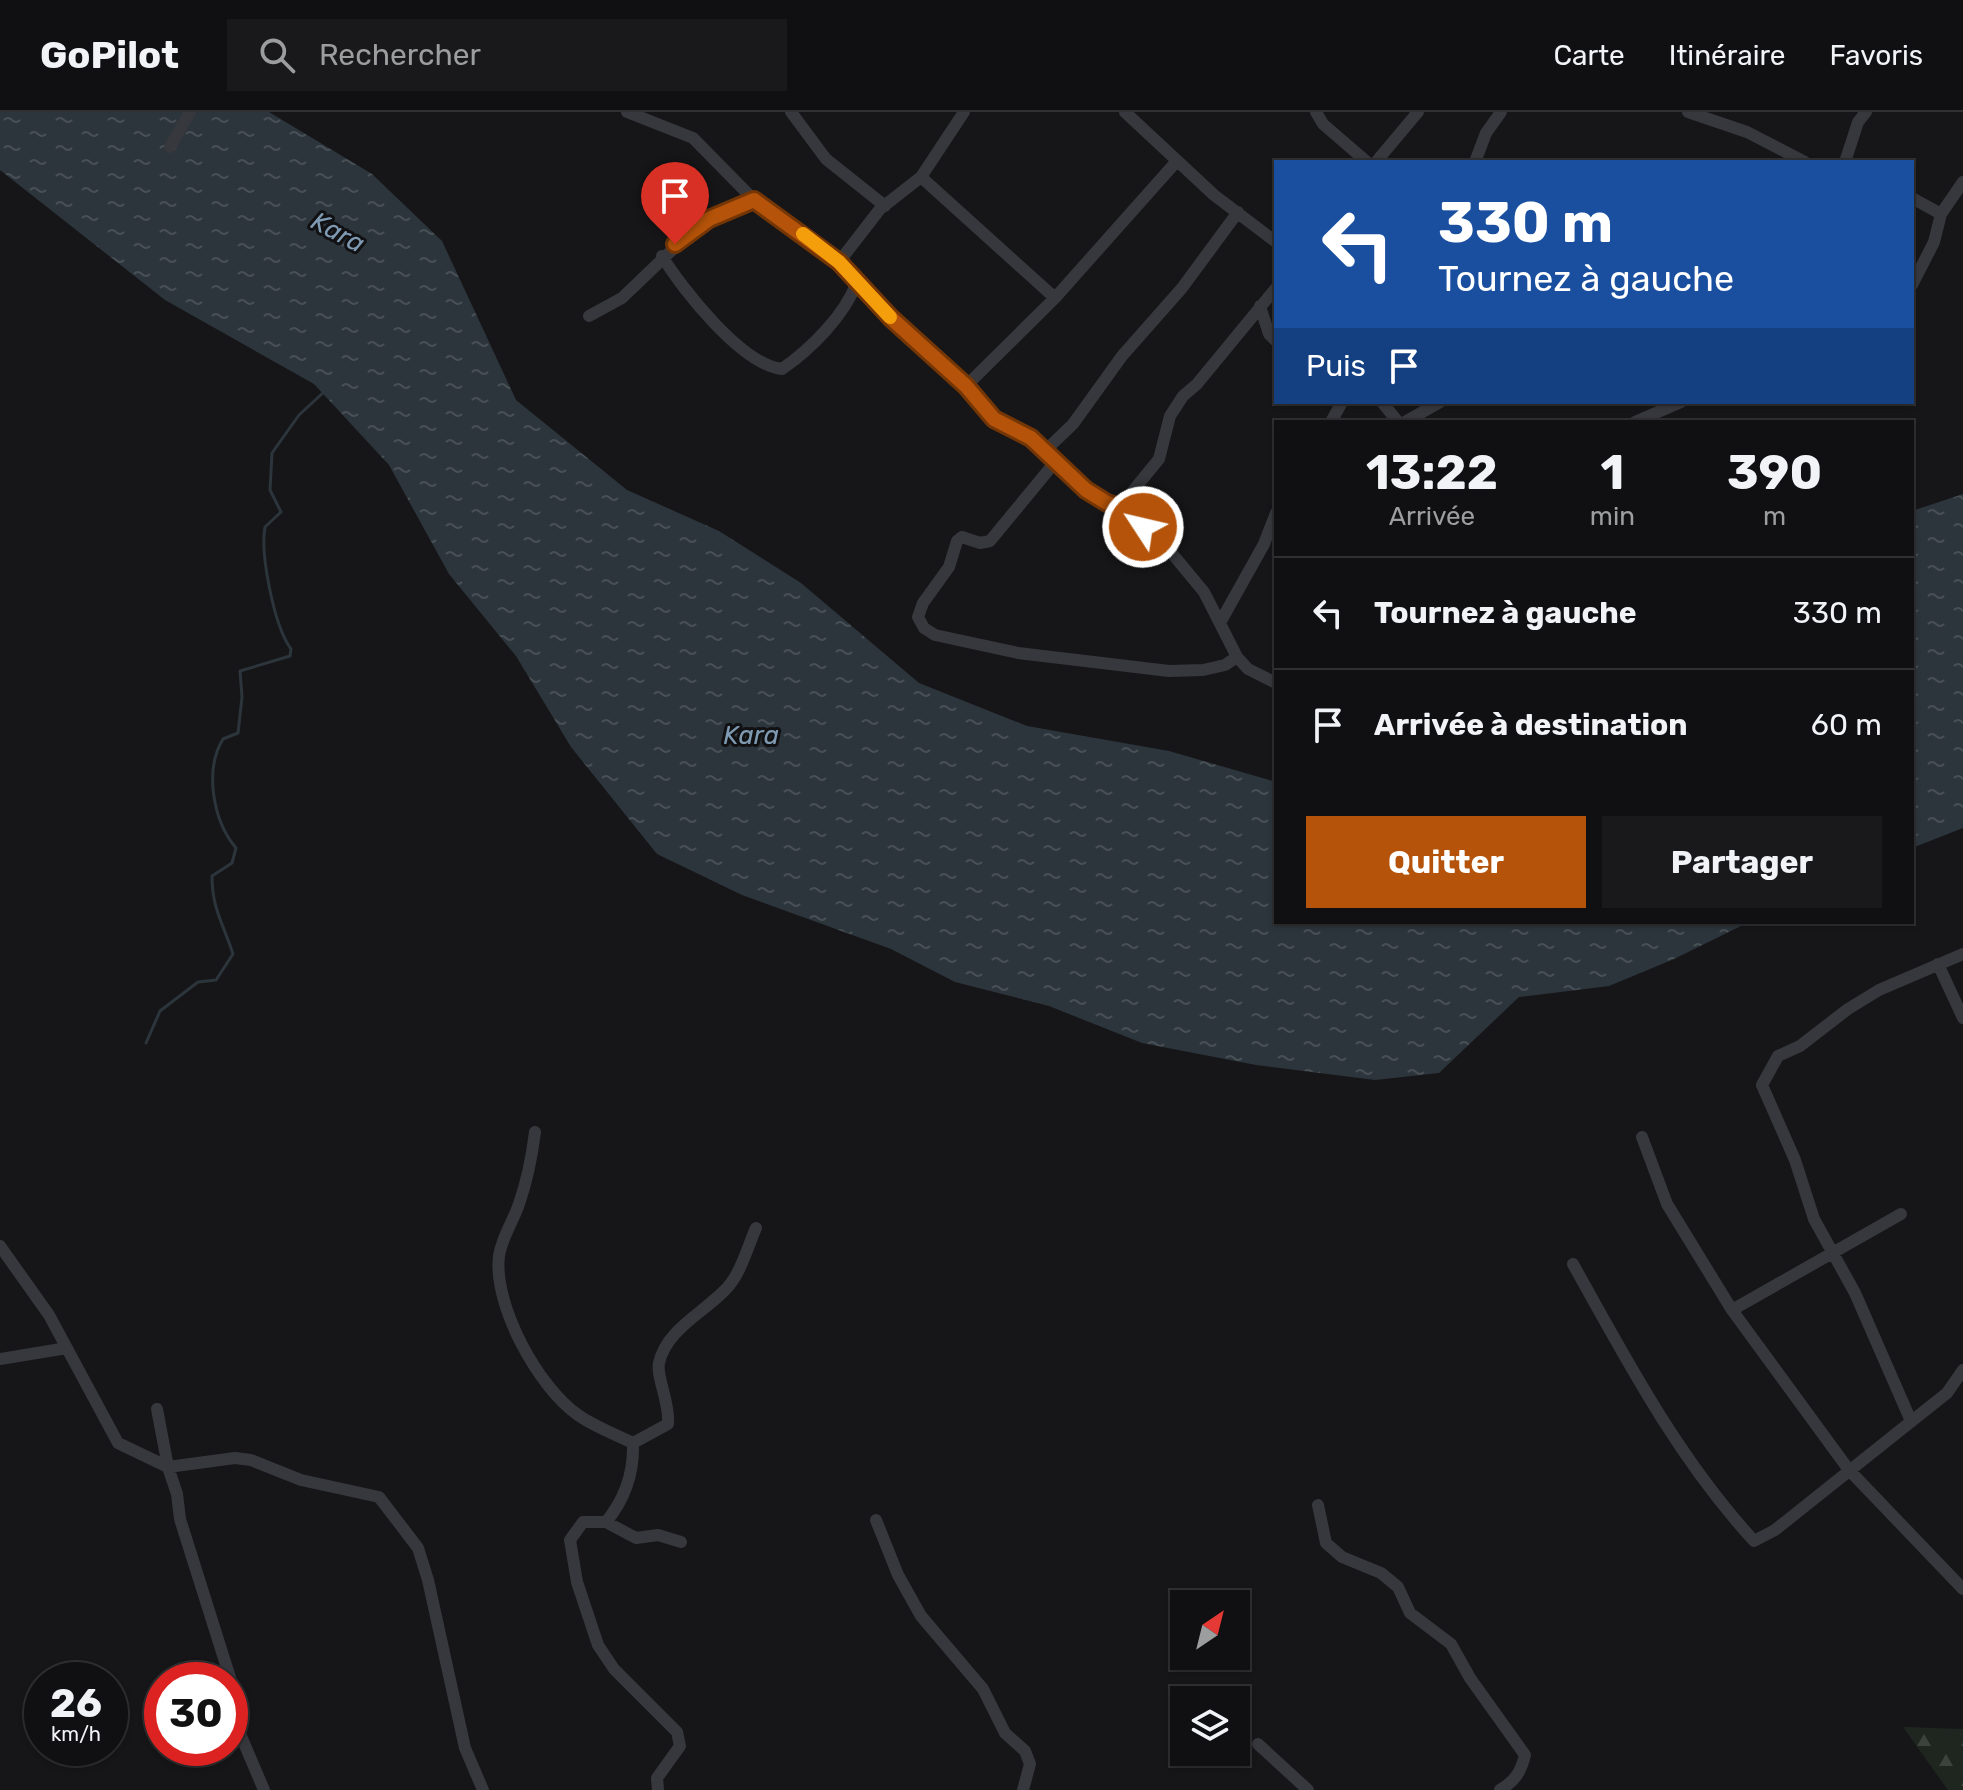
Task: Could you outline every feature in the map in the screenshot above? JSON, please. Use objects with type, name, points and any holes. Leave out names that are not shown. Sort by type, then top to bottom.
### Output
[{"type":"street","points":[[170,147],[190,112]]},
{"type":"street","points":[[627,112],[693,138],[754,200],[839,262],[966,386],[994,419],[1047,449],[1086,490],[1107,503],[1126,509],[1188,571],[1221,621],[1237,657],[1248,669],[1274,682]]},
{"type":"street","points":[[791,112],[826,159],[885,206]]},
{"type":"street","points":[[839,262],[885,206],[921,177],[964,112]]},
{"type":"street","points":[[1125,112],[1176,162],[1274,240]]},
{"type":"street","points":[[1316,112],[1323,124],[1365,160]]},
{"type":"street","points":[[1378,160],[1418,112]]},
{"type":"street","points":[[1476,160],[1486,133],[1501,112]]},
{"type":"street","points":[[1688,112],[1747,132],[1801,160]]},
{"type":"street","points":[[1846,160],[1858,122],[1866,112]]},
{"type":"street","points":[[966,386],[1055,298],[1176,162]]},
{"type":"street","points":[[921,177],[1055,298]]},
{"type":"street","points":[[1914,281],[1934,242],[1941,214],[1963,182]]},
{"type":"street","points":[[1914,199],[1941,214]]},
{"type":"street","points":[[589,316],[622,298],[662,256],[709,219],[754,200]]},
{"type":"street","points":[[1047,449],[1073,424],[1122,356],[1182,288],[1238,212]]},
{"type":"street","points":[[662,256],[683,291],[753,357],[772,368],[782,369],[792,362],[846,305],[857,282]]},
{"type":"street","points":[[1126,509],[1132,492],[1159,459],[1170,416],[1183,396],[1213,366],[1274,290]]},
{"type":"street","points":[[1260,306],[1269,334],[1274,339]]},
{"type":"street","points":[[1384,404],[1396,420]]},
{"type":"street","points":[[1408,420],[1436,404]]},
{"type":"street","points":[[1640,420],[1676,404]]},
{"type":"street","points":[[1056,461],[990,541],[980,543],[962,537],[957,541],[940,584],[923,603],[918,617],[924,628],[935,635],[976,646],[1169,671],[1203,670],[1225,665],[1237,657]]},
{"type":"street","points":[[1221,621],[1264,544],[1274,518]]},
{"type":"street","points":[[1911,1421],[1855,1293],[1814,1219],[1795,1160],[1762,1085],[1778,1056],[1800,1046],[1879,990],[1963,954]]},
{"type":"street","points":[[1938,964],[1963,1018]]},
{"type":"street","points":[[535,1132],[518,1207],[499,1255],[499,1287],[506,1316],[550,1389],[592,1425],[633,1443]]},
{"type":"street","points":[[1642,1137],[1667,1204],[1732,1310],[1849,1470],[1963,1589]]},
{"type":"street","points":[[1732,1310],[1831,1251],[1901,1214]]},
{"type":"street","points":[[633,1443],[668,1424],[669,1406],[658,1366],[667,1339],[725,1290],[738,1272],[756,1228]]},
{"type":"street","points":[[0,1246],[67,1348],[118,1443],[168,1467],[235,1458],[251,1460],[301,1480],[328,1483],[379,1497],[418,1548],[428,1580],[465,1748],[483,1790]]},
{"type":"street","points":[[1573,1264],[1654,1409],[1707,1487],[1754,1541],[1775,1530],[1947,1393],[1963,1370]]},
{"type":"street","points":[[0,1359],[67,1348]]},
{"type":"street","points":[[157,1409],[180,1519],[233,1687],[241,1736],[264,1790]]},
{"type":"street","points":[[606,1522],[619,1507],[629,1483],[633,1443]]},
{"type":"street","points":[[1318,1505],[1326,1543],[1342,1557],[1381,1573],[1398,1587],[1410,1613],[1451,1644],[1470,1678],[1517,1741],[1525,1755],[1522,1766],[1514,1781],[1500,1790]]},
{"type":"street","points":[[876,1520],[898,1575],[921,1616],[983,1689],[1005,1733],[1025,1751],[1030,1764],[1023,1790]]},
{"type":"street","points":[[658,1790],[657,1778],[680,1746],[677,1732],[614,1669],[598,1645],[585,1612],[570,1540],[583,1522],[606,1522],[636,1538],[658,1535],[681,1542]]},
{"type":"street","points":[[1258,1744],[1308,1790]]},
{"type":"green space","points":[[1903,1727],[1963,1729],[1963,1790],[1948,1790]]},
{"type":"water","name":"Kara","points":[[0,112],[269,112],[372,174],[442,241],[516,400],[627,490],[719,531],[801,583],[919,683],[1027,726],[1169,751],[1274,781],[1274,924],[1745,924],[1674,959],[1609,986],[1519,997],[1439,1073],[1375,1080],[1256,1065],[1142,1043],[1049,1006],[955,982],[891,949],[742,895],[657,854],[571,747],[516,656],[449,574],[389,465],[314,384],[165,300],[0,170]]},
{"type":"water","points":[[1963,494],[1963,828],[1914,847],[1914,510]]},
{"type":"waterway","points":[[146,1043],[160,1011],[198,982],[216,980],[233,954],[212,888],[212,876],[232,863],[236,848],[217,810],[214,765],[223,739],[238,733],[242,697],[240,671],[290,656],[291,649],[274,607],[265,554],[265,527],[281,512],[270,490],[272,453],[299,415],[325,391]]},
{"type":"slow traffic","points":[[803,234],[839,262],[890,317]]},
{"type":"route","points":[[675,244],[709,219],[754,200],[839,262],[891,318],[966,386],[994,419],[1047,449],[1086,490],[1107,503],[1126,509],[1143,527]]}]
